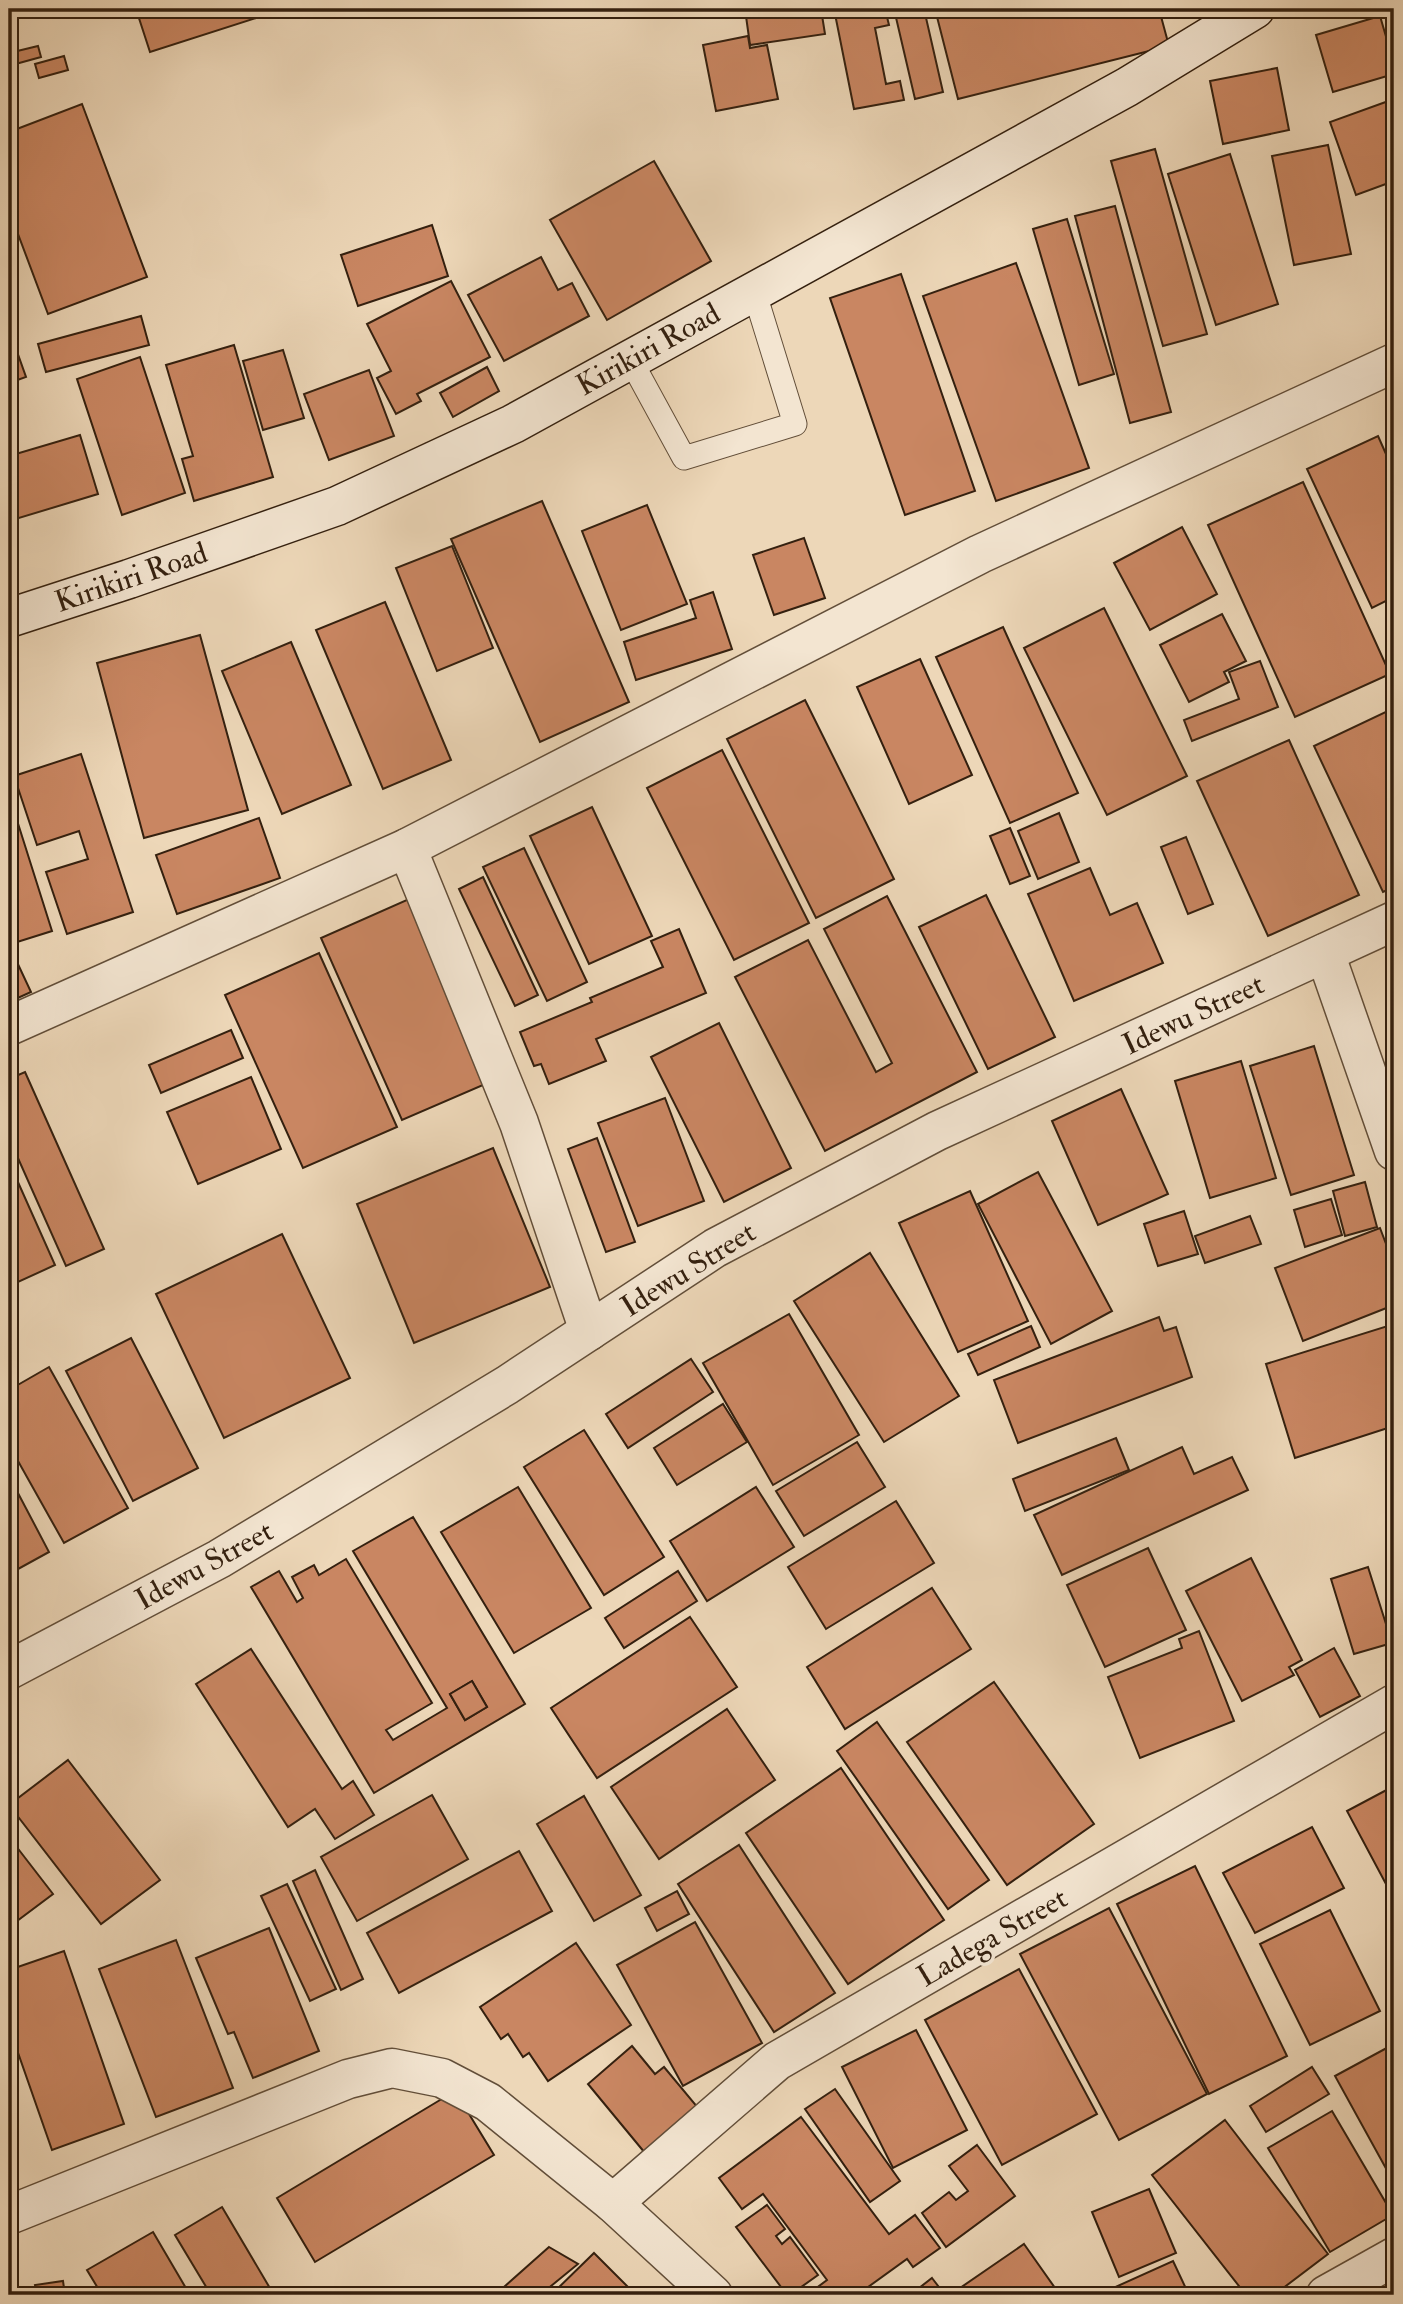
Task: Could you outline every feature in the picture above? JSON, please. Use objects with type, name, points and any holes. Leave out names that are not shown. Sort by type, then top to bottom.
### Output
[{"type":"street","name":"Kirikiri Road","points":[[9,618],[337,506],[513,424],[1127,87],[1255,9]]},
{"type":"street","points":[[9,1026],[407,848],[980,554],[1394,363]]},
{"type":"street","points":[[407,848],[519,1123],[589,1331]]},
{"type":"street","name":"Idewu Street","points":[[9,1670],[219,1559],[507,1385],[715,1248],[937,1130],[1394,921]]},
{"type":"street","points":[[1325,953],[1394,1151]]},
{"type":"street","name":"Ladega Street","points":[[613,2203],[777,2061],[1394,1704]]},
{"type":"street","points":[[9,2215],[348,2079],[393,2068],[442,2078],[488,2102],[613,2203],[713,2295]]},
{"type":"street","points":[[1326,2295],[1394,2256]]},
{"type":"lane","points":[[630,359],[684,458],[795,424],[754,291]]},
{"type":"building","points":[[136,9],[284,9],[150,52]]},
{"type":"building","points":[[745,9],[821,9],[825,34],[750,45]]},
{"type":"building","points":[[834,9],[885,9],[889,25],[875,28],[886,84],[900,81],[904,100],[854,109]]},
{"type":"building","points":[[894,9],[924,9],[943,92],[915,99]]},
{"type":"building","points":[[935,9],[1159,9],[1169,46],[958,99]]},
{"type":"building","points":[[1380,16],[1394,64],[1394,74],[1333,92],[1316,35]]},
{"type":"building","points":[[748,36],[750,48],[767,45],[778,99],[716,111],[703,45]]},
{"type":"building","points":[[38,46],[41,57],[12,65],[9,53]]},
{"type":"building","points":[[64,56],[68,70],[39,78],[35,64]]},
{"type":"building","points":[[1277,68],[1289,130],[1223,144],[1210,81]]},
{"type":"building","points":[[1394,99],[1394,181],[1356,195],[1330,122]]},
{"type":"building","points":[[82,104],[147,277],[48,314],[9,210],[9,132]]},
{"type":"building","points":[[1328,145],[1351,254],[1294,265],[1272,156]]},
{"type":"building","points":[[1155,149],[1207,334],[1163,346],[1111,161]]},
{"type":"building","points":[[1230,154],[1278,304],[1216,325],[1168,174]]},
{"type":"building","points":[[654,161],[711,261],[607,320],[550,220]]},
{"type":"building","points":[[1115,206],[1171,412],[1130,423],[1075,216]]},
{"type":"building","points":[[1067,219],[1114,374],[1079,385],[1033,229]]},
{"type":"building","points":[[432,225],[448,276],[358,306],[341,255]]},
{"type":"building","points":[[541,257],[558,290],[572,283],[589,316],[504,361],[468,295]]},
{"type":"building","points":[[1016,263],[1089,468],[996,501],[923,296]]},
{"type":"building","points":[[901,274],[975,491],[905,515],[830,298]]},
{"type":"building","points":[[451,281],[490,357],[417,394],[421,401],[396,414],[377,378],[391,371],[367,324]]},
{"type":"building","points":[[141,316],[149,345],[46,372],[38,344]]},
{"type":"building","points":[[9,329],[26,377],[9,383]]},
{"type":"building","points":[[234,345],[273,477],[194,501],[182,459],[193,456],[166,365]]},
{"type":"building","points":[[283,350],[304,418],[263,430],[243,361]]},
{"type":"building","points":[[140,357],[185,493],[122,515],[77,379]]},
{"type":"building","points":[[487,367],[499,391],[453,417],[440,393]]},
{"type":"building","points":[[369,370],[394,436],[329,460],[304,394]]},
{"type":"building","points":[[80,435],[98,494],[9,521],[9,456]]},
{"type":"building","points":[[1378,436],[1394,472],[1394,597],[1372,608],[1307,469]]},
{"type":"building","points":[[1303,482],[1390,674],[1295,717],[1208,525]]},
{"type":"building","points":[[542,501],[629,702],[540,742],[451,539]]},
{"type":"building","points":[[647,505],[687,604],[621,630],[582,531]]},
{"type":"building","points":[[1182,527],[1217,594],[1150,630],[1114,563]]},
{"type":"building","points":[[804,538],[825,598],[774,615],[753,555]]},
{"type":"building","points":[[452,546],[493,648],[437,671],[396,568]]},
{"type":"building","points":[[713,592],[732,649],[636,680],[624,642],[696,618],[690,600]]},
{"type":"building","points":[[385,602],[451,760],[383,789],[316,630]]},
{"type":"building","points":[[1104,608],[1187,776],[1107,815],[1024,648]]},
{"type":"building","points":[[1222,614],[1246,661],[1224,672],[1229,682],[1189,702],[1160,645]]},
{"type":"building","points":[[1003,627],[1078,793],[1010,823],[936,657]]},
{"type":"building","points":[[200,635],[248,810],[144,838],[97,663]]},
{"type":"building","points":[[291,642],[351,785],[282,814],[222,671]]},
{"type":"building","points":[[920,659],[972,775],[909,804],[857,687]]},
{"type":"building","points":[[1260,661],[1278,707],[1192,741],[1184,720],[1239,699],[1229,672]]},
{"type":"building","points":[[805,700],[894,879],[816,918],[727,739]]},
{"type":"building","points":[[1394,708],[1394,887],[1383,892],[1314,746]]},
{"type":"building","points":[[1289,740],[1359,895],[1268,936],[1197,781]]},
{"type":"building","points":[[722,750],[809,923],[734,960],[647,788]]},
{"type":"building","points":[[81,754],[133,912],[67,934],[46,872],[88,859],[79,831],[37,845],[14,776]]},
{"type":"building","points":[[9,795],[52,931],[14,943],[9,928]]},
{"type":"building","points":[[592,807],[652,936],[589,964],[530,836]]},
{"type":"building","points":[[1059,813],[1079,862],[1038,879],[1018,831]]},
{"type":"building","points":[[259,818],[280,878],[177,914],[156,855]]},
{"type":"building","points":[[1010,828],[1030,876],[1010,884],[990,836]]},
{"type":"building","points":[[1186,837],[1213,904],[1188,914],[1161,847]]},
{"type":"building","points":[[524,848],[587,982],[547,1001],[483,867]]},
{"type":"building","points":[[1090,868],[1110,915],[1137,903],[1163,963],[1074,1001],[1028,894]]},
{"type":"building","points":[[483,877],[538,995],[515,1006],[459,889]]},
{"type":"building","points":[[986,895],[1055,1037],[988,1069],[919,927]]},
{"type":"building","points":[[887,896],[977,1072],[825,1151],[735,977],[808,940],[876,1072],[892,1063],[824,929]]},
{"type":"building","points":[[409,899],[490,1082],[402,1120],[321,938]]},
{"type":"building","points":[[679,929],[706,993],[596,1039],[606,1061],[549,1084],[541,1064],[534,1066],[520,1032],[592,1002],[590,998],[663,967],[651,941]]},
{"type":"building","points":[[9,945],[31,992],[9,1002]]},
{"type":"building","points":[[319,953],[397,1127],[303,1168],[225,995]]},
{"type":"building","points":[[719,1023],[791,1168],[724,1202],[651,1057]]},
{"type":"building","points":[[231,1030],[243,1058],[161,1093],[149,1065]]},
{"type":"building","points":[[1314,1046],[1354,1175],[1291,1195],[1250,1066]]},
{"type":"building","points":[[1241,1061],[1276,1178],[1210,1198],[1175,1081]]},
{"type":"building","points":[[25,1072],[104,1249],[66,1266],[9,1138],[9,1079]]},
{"type":"building","points":[[251,1077],[281,1149],[198,1184],[167,1112]]},
{"type":"building","points":[[1121,1089],[1168,1194],[1098,1225],[1052,1121]]},
{"type":"building","points":[[665,1098],[704,1201],[638,1226],[598,1123]]},
{"type":"building","points":[[597,1138],[635,1242],[606,1252],[568,1149]]},
{"type":"building","points":[[493,1148],[550,1287],[414,1343],[357,1204]]},
{"type":"building","points":[[9,1162],[55,1265],[18,1282],[9,1262]]},
{"type":"building","points":[[1038,1172],[1112,1311],[1051,1344],[978,1204]]},
{"type":"building","points":[[1365,1182],[1377,1227],[1345,1236],[1333,1191]]},
{"type":"building","points":[[970,1191],[1028,1321],[958,1352],[899,1223]]},
{"type":"building","points":[[1331,1199],[1342,1235],[1305,1247],[1294,1210]]},
{"type":"building","points":[[1184,1211],[1198,1254],[1158,1266],[1144,1224]]},
{"type":"building","points":[[1250,1216],[1261,1244],[1205,1263],[1195,1236]]},
{"type":"building","points":[[1380,1228],[1394,1265],[1394,1305],[1303,1341],[1275,1268]]},
{"type":"building","points":[[282,1234],[350,1378],[224,1438],[156,1294]]},
{"type":"building","points":[[870,1253],[959,1396],[884,1442],[794,1301]]},
{"type":"building","points":[[789,1314],[859,1435],[773,1485],[703,1363]]},
{"type":"building","points":[[1159,1317],[1164,1331],[1176,1327],[1192,1377],[1018,1443],[994,1380]]},
{"type":"building","points":[[1394,1324],[1394,1426],[1295,1458],[1266,1364]]},
{"type":"building","points":[[1031,1326],[1040,1347],[978,1375],[968,1354]]},
{"type":"building","points":[[131,1338],[198,1468],[133,1501],[66,1371]]},
{"type":"building","points":[[691,1359],[713,1392],[628,1448],[606,1414]]},
{"type":"building","points":[[49,1367],[128,1508],[64,1543],[9,1445],[9,1390]]},
{"type":"building","points":[[723,1404],[747,1442],[677,1485],[654,1448]]},
{"type":"building","points":[[584,1430],[664,1557],[604,1595],[524,1467]]},
{"type":"building","points":[[1116,1438],[1129,1470],[1025,1511],[1013,1479]]},
{"type":"building","points":[[857,1442],[885,1487],[804,1536],[776,1491]]},
{"type":"building","points":[[1182,1447],[1194,1474],[1232,1457],[1248,1490],[1062,1575],[1034,1515]]},
{"type":"building","points":[[9,1476],[49,1552],[9,1574]]},
{"type":"building","points":[[518,1487],[591,1608],[514,1653],[441,1532]]},
{"type":"building","points":[[756,1487],[794,1547],[707,1601],[670,1541]]},
{"type":"building","points":[[896,1501],[934,1563],[826,1629],[788,1567]]},
{"type":"building","points":[[413,1517],[525,1704],[374,1793],[251,1587],[279,1571],[297,1602],[303,1598],[292,1577],[314,1565],[319,1575],[346,1559],[432,1703],[386,1730],[393,1740],[447,1708],[353,1551]],"holes":[[[472,1681],[487,1707],[465,1720],[450,1694]]]},
{"type":"building","points":[[1148,1548],[1186,1630],[1105,1667],[1067,1585]]},
{"type":"building","points":[[1251,1558],[1302,1660],[1289,1667],[1294,1675],[1242,1701],[1186,1591]]},
{"type":"building","points":[[1368,1567],[1392,1643],[1354,1654],[1331,1579]]},
{"type":"building","points":[[678,1571],[697,1601],[624,1648],[605,1618]]},
{"type":"building","points":[[932,1588],[971,1649],[845,1729],[807,1667]]},
{"type":"building","points":[[690,1617],[737,1687],[597,1778],[551,1708]]},
{"type":"building","points":[[1199,1631],[1234,1721],[1140,1758],[1108,1677],[1182,1648],[1179,1639]]},
{"type":"building","points":[[1334,1648],[1360,1696],[1320,1717],[1295,1670]]},
{"type":"building","points":[[251,1649],[342,1789],[353,1781],[374,1815],[335,1839],[315,1809],[288,1827],[196,1684]]},
{"type":"building","points":[[472,1681],[487,1707],[465,1720],[450,1694]]},
{"type":"building","points":[[994,1682],[1094,1824],[1007,1885],[907,1742]]},
{"type":"building","points":[[727,1709],[775,1780],[659,1859],[611,1787]]},
{"type":"building","points":[[877,1722],[989,1880],[948,1909],[837,1751]]},
{"type":"building","points":[[68,1760],[160,1880],[101,1924],[9,1805]]},
{"type":"building","points":[[841,1768],[944,1920],[848,1984],[746,1833]]},
{"type":"building","points":[[1394,1786],[1394,1899],[1347,1811]]},
{"type":"building","points":[[432,1795],[468,1859],[357,1921],[321,1857]]},
{"type":"building","points":[[584,1796],[641,1895],[594,1921],[537,1824]]},
{"type":"building","points":[[1312,1827],[1344,1888],[1255,1933],[1223,1873]]},
{"type":"building","points":[[9,1837],[53,1894],[9,1927]]},
{"type":"building","points":[[739,1845],[835,1993],[774,2032],[678,1884]]},
{"type":"building","points":[[519,1851],[552,1911],[399,1993],[367,1933]]},
{"type":"building","points":[[1195,1866],[1287,2056],[1209,2094],[1117,1904]]},
{"type":"building","points":[[315,1870],[363,1979],[341,1990],[293,1881]]},
{"type":"building","points":[[287,1884],[336,1989],[310,2001],[261,1896]]},
{"type":"building","points":[[677,1891],[689,1914],[657,1931],[645,1908]]},
{"type":"building","points":[[1109,1908],[1207,2094],[1119,2140],[1020,1954]]},
{"type":"building","points":[[1330,1910],[1380,2011],[1310,2045],[1260,1944]]},
{"type":"building","points":[[695,1922],[762,2043],[683,2086],[617,1965]]},
{"type":"building","points":[[269,1928],[319,2051],[253,2078],[234,2032],[228,2034],[196,1958]]},
{"type":"building","points":[[176,1940],[233,2088],[156,2117],[99,1969]]},
{"type":"building","points":[[576,1943],[631,2025],[548,2081],[529,2053],[523,2057],[508,2034],[501,2039],[480,2007]]},
{"type":"building","points":[[64,1951],[124,2124],[52,2150],[9,2027],[9,1970]]},
{"type":"building","points":[[1019,1969],[1097,2114],[1002,2165],[925,2020]]},
{"type":"building","points":[[916,2030],[967,2130],[893,2168],[842,2067]]},
{"type":"building","points":[[1394,2044],[1394,2183],[1335,2076]]},
{"type":"building","points":[[632,2046],[655,2074],[664,2067],[699,2109],[645,2153],[588,2084]]},
{"type":"building","points":[[1312,2067],[1329,2094],[1266,2132],[1250,2106]]},
{"type":"building","points":[[835,2089],[900,2181],[870,2202],[805,2109]]},
{"type":"building","points":[[455,2091],[494,2155],[315,2262],[277,2198]]},
{"type":"building","points":[[1332,2111],[1393,2215],[1330,2252],[1268,2148]]},
{"type":"building","points":[[801,2117],[889,2234],[915,2215],[940,2248],[913,2267],[907,2259],[857,2295],[807,2295],[827,2280],[763,2194],[742,2209],[719,2178]]},
{"type":"building","points":[[1225,2120],[1328,2254],[1274,2295],[1246,2295],[1152,2175]]},
{"type":"building","points":[[977,2145],[1015,2196],[946,2247],[922,2213],[949,2192],[956,2200],[968,2191],[949,2166]]},
{"type":"building","points":[[1149,2189],[1176,2253],[1119,2277],[1092,2212]]},
{"type":"building","points":[[767,2205],[785,2229],[776,2236],[782,2244],[790,2237],[818,2275],[790,2295],[787,2295],[736,2227]]},
{"type":"building","points":[[222,2207],[274,2295],[211,2295],[175,2235]]},
{"type":"building","points":[[153,2232],[190,2295],[102,2295],[87,2270]]},
{"type":"building","points":[[1024,2244],[1060,2295],[965,2295],[960,2288]]},
{"type":"building","points":[[549,2247],[578,2264],[540,2295],[495,2295]]},
{"type":"building","points":[[594,2253],[636,2295],[551,2295]]},
{"type":"building","points":[[1173,2261],[1189,2295],[1114,2295],[1111,2289]]},
{"type":"building","points":[[932,2278],[945,2295],[910,2295]]},
{"type":"building","points":[[63,2281],[65,2295],[37,2295],[35,2285]]}]
